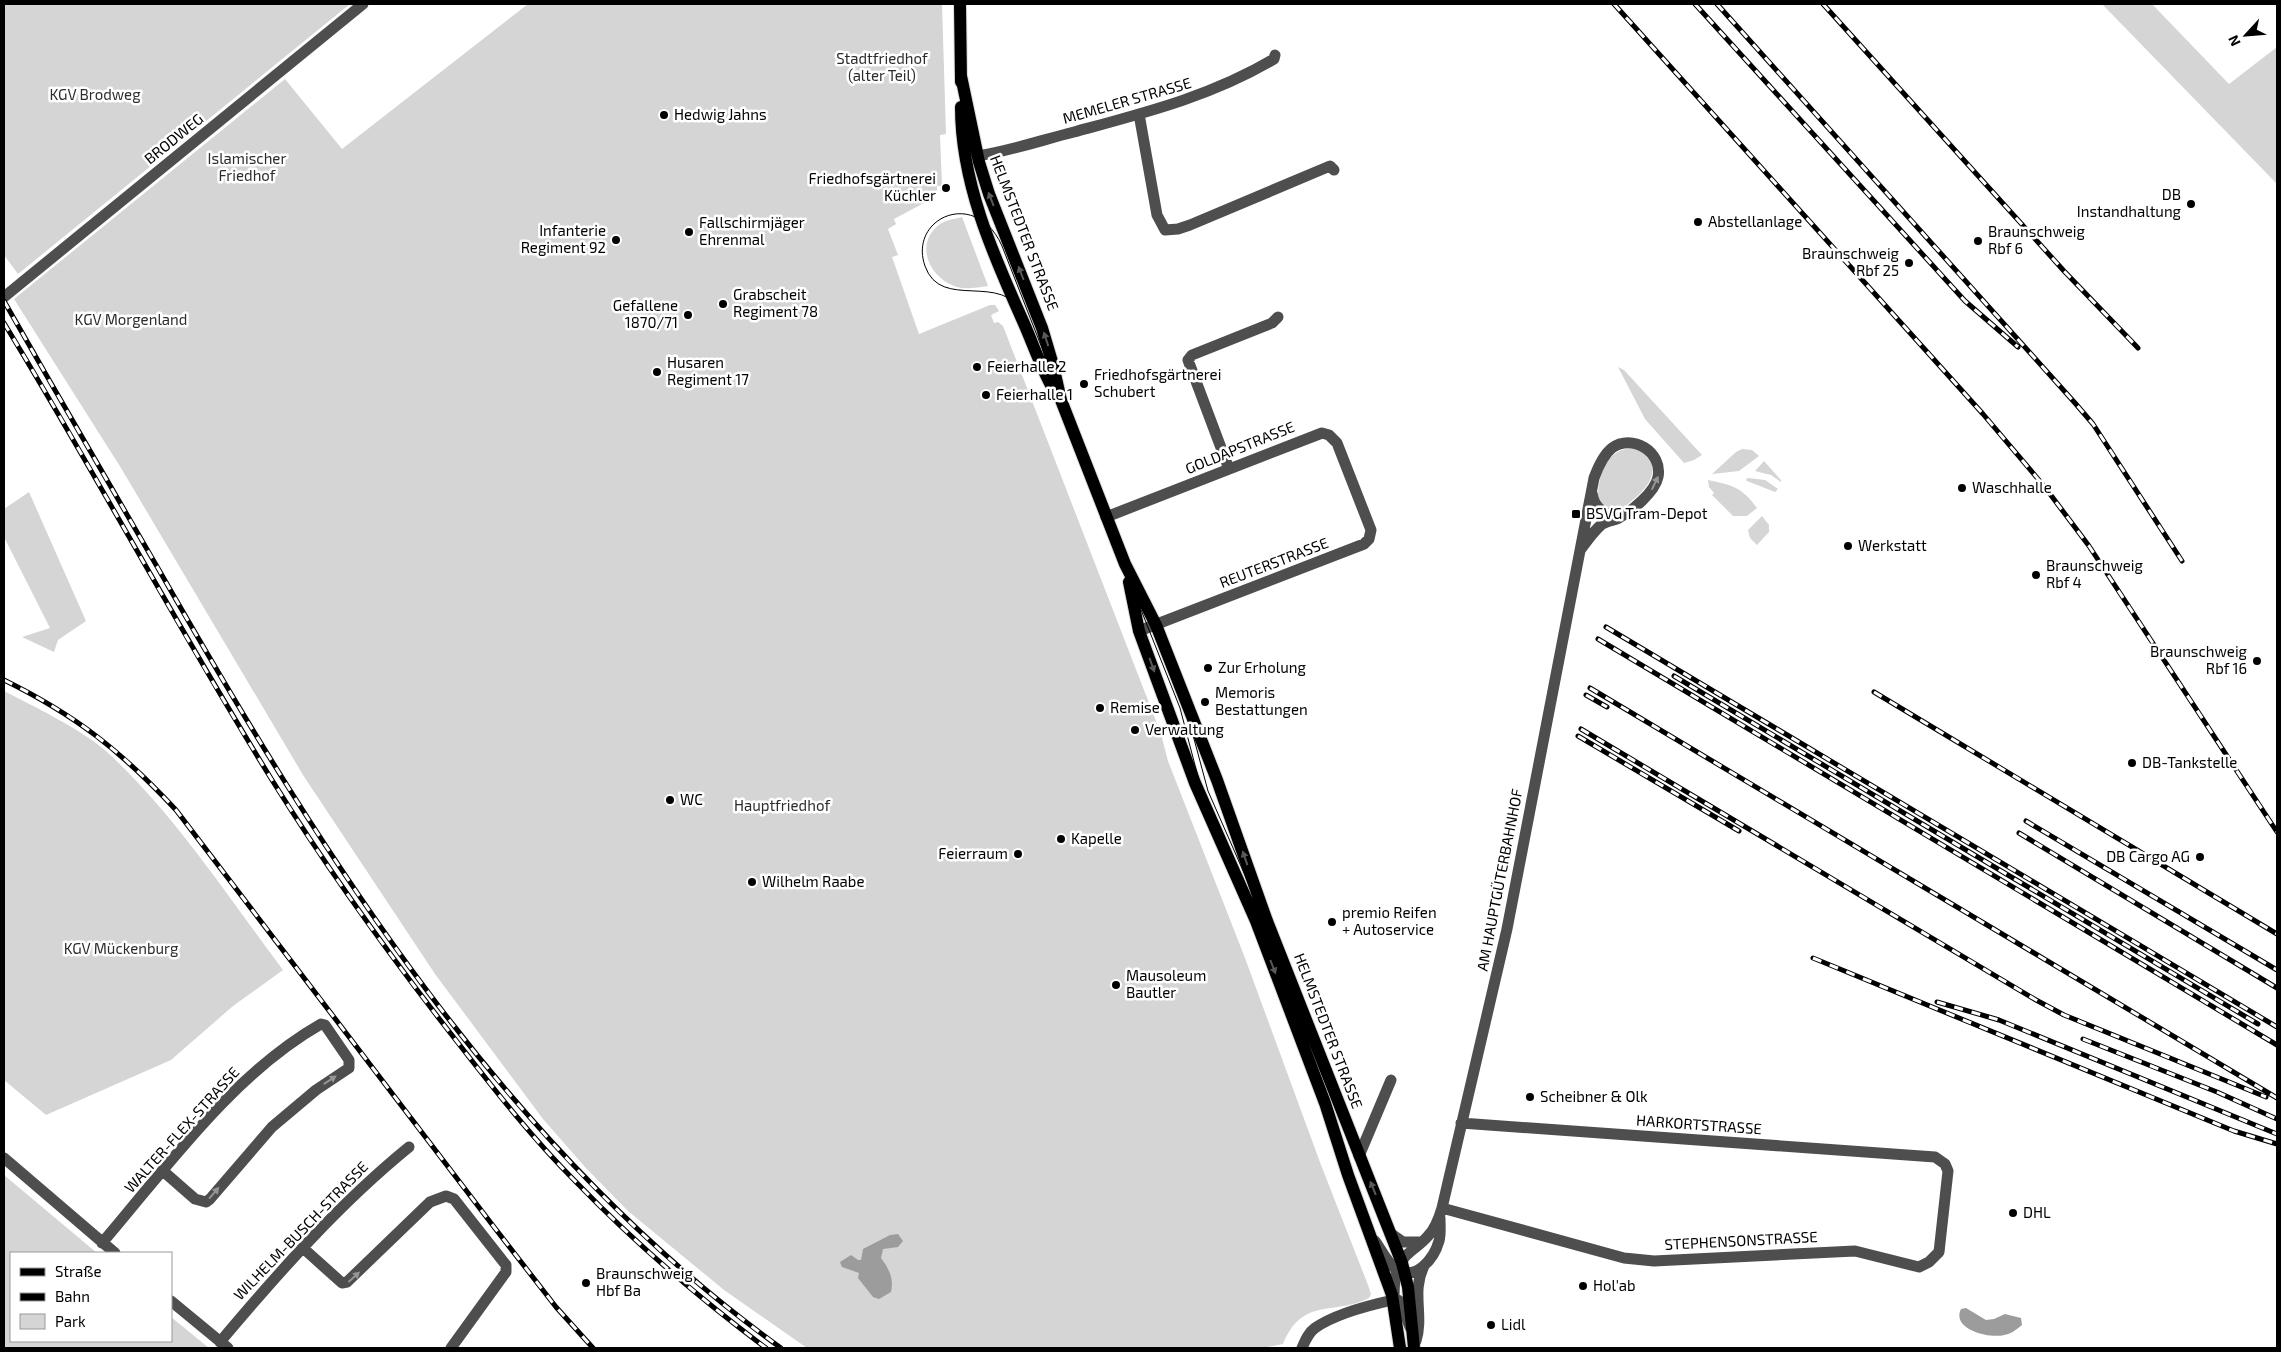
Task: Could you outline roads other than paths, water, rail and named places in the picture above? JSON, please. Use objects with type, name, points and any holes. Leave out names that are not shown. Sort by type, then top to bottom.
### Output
[{"type":"main road","name":"HELMSTEDTER STRASSE","points":[[960,4],[961,109],[964,157],[972,189],[1008,289],[1042,368],[1060,400],[1125,564],[1156,625],[1202,741],[1261,904],[1390,1233],[1401,1268],[1414,1343]]},
{"type":"main road","name":"HELMSTEDTER STRASSE","points":[[961,76],[978,159],[989,194],[1042,328],[1053,365],[1060,400]]},
{"type":"main road","points":[[961,109],[966,139],[978,159],[978,179],[972,189]]},
{"type":"main road","name":"HELMSTEDTER STRASSE","points":[[1125,564],[1139,631],[1182,748],[1210,818],[1256,921],[1325,1103],[1348,1175],[1394,1300],[1400,1348]]},
{"type":"main road","points":[[1182,748],[1202,741]]},
{"type":"street","name":"BRODWEG","points":[[4,297],[363,4]]},
{"type":"street","name":"MEMELER STRASSE","points":[[978,159],[1202,95],[1259,68],[1274,59],[1275,55]]},
{"type":"street","points":[[1139,114],[1157,215],[1165,230],[1178,229],[1190,225],[1330,166],[1334,170]]},
{"type":"street","points":[[1229,469],[1188,360],[1192,355],[1272,323],[1278,316]]},
{"type":"street","name":"GOLDAPSTRASSE","points":[[1106,517],[1322,433],[1329,435],[1336,443],[1354,489]]},
{"type":"street","name":"AM HAUPTGÜTERBAHNHOF","points":[[1425,1264],[1438,1242],[1440,1212],[1507,929],[1592,489],[1598,468],[1611,449],[1626,443],[1644,446],[1656,460],[1658,476],[1651,490],[1627,512],[1600,526],[1581,549]]},
{"type":"street","name":"REUTERSTRASSE","points":[[1139,631],[1364,544],[1369,539],[1370,530],[1354,489]]},
{"type":"street","points":[[1592,489],[1592,498],[1600,510],[1614,515],[1627,512]]},
{"type":"street","name":"WALTER-FLEX-STRASSE","points":[[102,1242],[163,1171],[224,1101],[249,1076],[301,1036],[321,1024],[325,1025],[349,1060],[350,1068],[316,1090],[272,1127],[206,1202],[195,1199],[163,1171]]},
{"type":"street","points":[[1359,1156],[1391,1080]]},
{"type":"street","name":"HARKORTSTRASSE","points":[[1461,1123],[1935,1157]]},
{"type":"street","name":"WILHELM-BUSCH-STRASSE","points":[[224,1345],[275,1276],[356,1192],[409,1147]]},
{"type":"street","name":"STEPHENSONSTRASSE","points":[[1440,1212],[1624,1258],[1654,1261],[1855,1251],[1919,1267],[1936,1257],[1941,1245],[1948,1171],[1945,1164],[1935,1157]]},
{"type":"street","points":[[4,1158],[114,1252]]},
{"type":"street","points":[[303,1248],[342,1283],[347,1282],[430,1202],[446,1196],[454,1199],[506,1265],[506,1272],[451,1348]]},
{"type":"street","name":"AM HAUPTGÜTERBAHNHOF","points":[[1401,1268],[1411,1250],[1430,1233],[1440,1212]]},
{"type":"street","points":[[1369,1231],[1390,1264],[1416,1272],[1425,1264]]},
{"type":"street","points":[[1390,1233],[1403,1242],[1420,1242]]},
{"type":"street","points":[[1414,1343],[1418,1327],[1417,1285],[1425,1264]]},
{"type":"street","points":[[1302,1348],[1307,1336],[1314,1329],[1352,1312],[1394,1300],[1401,1268]]},
{"type":"street","name":"HELMSTEDTER STRASSE","points":[[1394,1300],[1401,1302],[1414,1343]]},
{"type":"street","points":[[172,1302],[224,1345]]},
{"type":"tram line","points":[[1403,1348],[1400,1316],[1394,1292],[1356,1190],[1326,1097],[1258,919],[1201,788],[1180,708],[1024,315],[1014,302],[1002,295],[944,287],[933,279],[925,266],[922,249],[926,234],[935,223],[947,216],[962,214],[977,217],[991,228],[1002,246],[1134,583],[1186,709],[1208,791],[1255,898],[1337,1112],[1386,1230],[1403,1283],[1410,1348]]},
{"type":"railway","points":[[1614,4],[1983,414],[2044,486],[2089,546],[2277,832]]},
{"type":"railway","points":[[1695,4],[1965,301],[2018,347]]},
{"type":"railway","points":[[1717,4],[2093,424],[2182,561]]},
{"type":"railway","points":[[1823,4],[2064,271],[2138,348]]},
{"type":"railway","points":[[4,301],[222,678],[287,786],[356,891],[429,994],[507,1091],[591,1184],[682,1270],[781,1348]]},
{"type":"railway","points":[[4,323],[272,780],[337,880],[407,976],[498,1094],[560,1165],[598,1204],[668,1269],[766,1348]]},
{"type":"railway","points":[[1606,627],[2277,1027]]},
{"type":"railway","points":[[1598,639],[2277,1045]]},
{"type":"railway","points":[[1674,676],[2258,1024]]},
{"type":"railway","points":[[4,680],[54,707],[97,736],[117,752],[176,810],[556,1307],[593,1348]]},
{"type":"railway","points":[[1590,688],[2277,1098]]},
{"type":"railway","points":[[1874,692],[2277,934]]},
{"type":"railway","points":[[1586,695],[1607,707]]},
{"type":"railway","points":[[1581,729],[2036,1000],[2064,1015],[2266,1097]]},
{"type":"railway","points":[[1578,736],[1739,831]]},
{"type":"railway","points":[[2026,821],[2277,970]]},
{"type":"railway","points":[[2019,833],[2277,988]]},
{"type":"railway","points":[[1813,958],[2234,1131],[2277,1144]]},
{"type":"railway","points":[[1937,1002],[1999,1020],[2277,1134]]},
{"type":"railway","points":[[2083,1039],[2217,1092],[2277,1119]]},
{"type":"place","name":"Hedwig Jahns","points":[[664,115]]},
{"type":"place","name":"Friedhofsgärtnerei Küchler","points":[[946,188]]},
{"type":"place","name":"DB Instandhaltung","points":[[2191,204]]},
{"type":"place","name":"Abstellanlage","points":[[1698,222]]},
{"type":"place","name":"Fallschirmjäger Ehrenmal","points":[[689,232]]},
{"type":"place","name":"Infanterie Regiment 92","points":[[616,240]]},
{"type":"place","name":"Braunschweig Rbf 6","points":[[1978,241]]},
{"type":"place","name":"Braunschweig Rbf 25","points":[[1909,263]]},
{"type":"place","name":"Grabscheit Regiment 78","points":[[723,304]]},
{"type":"place","name":"Gefallene 1870/71","points":[[688,315]]},
{"type":"place","name":"Feierhalle 2","points":[[977,367]]},
{"type":"place","name":"Husaren Regiment 17","points":[[657,372]]},
{"type":"place","name":"Friedhofsgärtnerei Schubert","points":[[1084,384]]},
{"type":"place","name":"Feierhalle 1","points":[[986,395]]},
{"type":"place","name":"Waschhalle","points":[[1962,488]]},
{"type":"place","name":"BSVG Tram-Depot","points":[[1576,514]]},
{"type":"place","name":"Werkstatt","points":[[1848,546]]},
{"type":"place","name":"Braunschweig Rbf 4","points":[[2036,575]]},
{"type":"place","name":"Braunschweig Rbf 16","points":[[2257,661]]},
{"type":"place","name":"Zur Erholung","points":[[1208,668]]},
{"type":"place","name":"Memoris Bestattungen","points":[[1205,702]]},
{"type":"place","name":"Remise","points":[[1100,708]]},
{"type":"place","name":"Verwaltung","points":[[1135,730]]},
{"type":"place","name":"DB-Tankstelle","points":[[2132,763]]},
{"type":"place","name":"WC","points":[[670,800]]},
{"type":"place","name":"Kapelle","points":[[1061,839]]},
{"type":"place","name":"Feierraum","points":[[1018,854]]},
{"type":"place","name":"DB Cargo AG","points":[[2200,857]]},
{"type":"place","name":"Wilhelm Raabe","points":[[752,882]]},
{"type":"place","name":"premio Reifen + Autoservice","points":[[1332,922]]},
{"type":"place","name":"Mausoleum Bautler","points":[[1116,985]]},
{"type":"place","name":"Scheibner & Olk","points":[[1530,1097]]},
{"type":"place","name":"DHL","points":[[2013,1213]]},
{"type":"place","name":"Braunschweig Hbf Ba","points":[[586,1283]]},
{"type":"place","name":"Hol'ab","points":[[1583,1286]]},
{"type":"place","name":"Lidl","points":[[1491,1325]]},
{"type":"park label","name":"Stadtfriedhof (alter Teil)","points":[[882,68]]},
{"type":"park label","name":"KGV Brodweg","points":[[95,95]]},
{"type":"park label","name":"Islamischer Friedhof","points":[[247,168]]},
{"type":"park label","name":"KGV Morgenland","points":[[131,320]]},
{"type":"park label","name":"Hauptfriedhof","points":[[782,806]]},
{"type":"park label","name":"KGV Mückenburg","points":[[121,949]]}]
